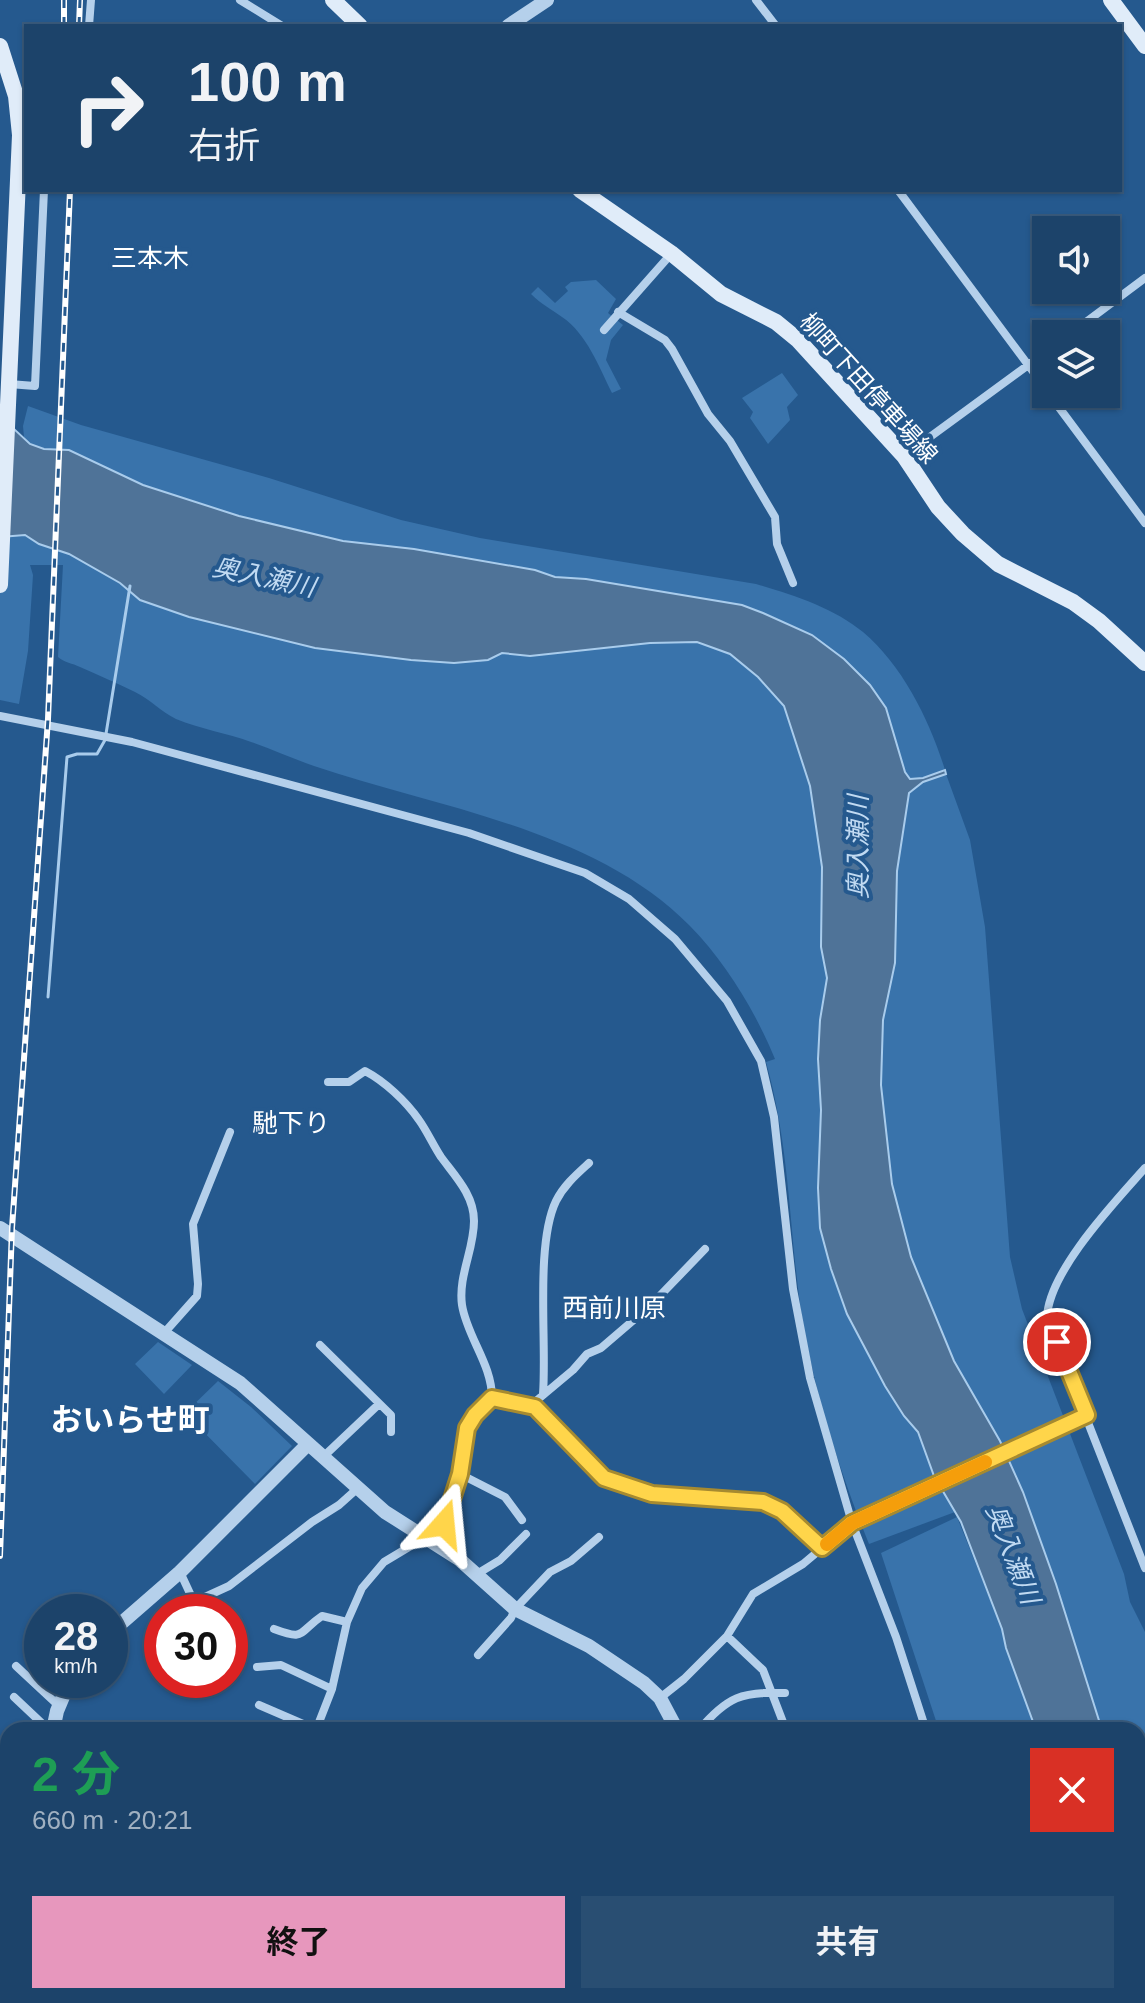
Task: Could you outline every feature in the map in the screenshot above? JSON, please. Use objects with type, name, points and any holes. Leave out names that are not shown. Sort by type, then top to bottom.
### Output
[{"type":"main road","points":[[333,0],[358,24]]},
{"type":"main road","points":[[1111,0],[1145,46]]},
{"type":"main road","points":[[0,46],[21,96],[6,382],[0,585]]},
{"type":"main road","name":"柳町下田停車場線","points":[[583,192],[671,253],[721,294],[776,322],[798,340],[904,456],[938,507],[963,534],[998,564],[1073,602],[1145,663]]},
{"type":"street","points":[[89,24],[91,0]]},
{"type":"street","points":[[240,0],[279,24]]},
{"type":"street","points":[[511,24],[547,0]]},
{"type":"street","points":[[756,0],[774,24]]},
{"type":"street","points":[[262,24],[266,16]]},
{"type":"street","points":[[6,382],[35,386],[44,192]]},
{"type":"street","points":[[899,192],[1032,370]]},
{"type":"street","points":[[604,330],[671,253]]},
{"type":"street","points":[[1089,320],[1145,278]]},
{"type":"street","points":[[618,312],[665,340],[672,349],[708,414],[730,441],[775,517],[777,544],[793,583]]},
{"type":"street","points":[[904,456],[1032,362]]},
{"type":"street","points":[[1060,408],[1145,523]]},
{"type":"street","points":[[0,716],[145,746],[469,833],[585,873],[629,899],[675,939],[727,1001],[761,1061],[774,1117],[793,1289],[810,1378],[854,1522],[923,1722]]},
{"type":"street","points":[[328,1082],[349,1082],[365,1071],[378,1078],[418,1118],[438,1153],[466,1190],[473,1206],[474,1219],[472,1245],[462,1279],[462,1309],[488,1373],[492,1398]]},
{"type":"street","points":[[165,1332],[197,1296],[193,1224],[230,1132]]},
{"type":"street","points":[[543,1394],[549,1217],[569,1181],[589,1163]]},
{"type":"street","points":[[1145,1168],[1093,1226],[1070,1261],[1047,1306],[1047,1318],[1083,1417],[1145,1568]]},
{"type":"street","points":[[0,1228],[240,1383],[400,1523],[477,1574],[515,1609],[589,1646],[644,1683],[660,1698],[673,1722]]},
{"type":"street","points":[[530,1406],[587,1354],[601,1348],[650,1306],[705,1249]]},
{"type":"street","points":[[320,1345],[393,1419],[391,1432]]},
{"type":"street","points":[[492,1398],[535,1407],[604,1478],[652,1494],[763,1502],[782,1511],[822,1548]]},
{"type":"street","points":[[438,1546],[460,1474],[467,1428],[492,1398]]},
{"type":"street","points":[[323,1457],[379,1404]]},
{"type":"street","points":[[660,1698],[727,1636],[753,1594],[803,1564],[854,1522],[1083,1417]]},
{"type":"street","points":[[128,1617],[180,1572],[308,1444]]},
{"type":"street","points":[[460,1474],[505,1497],[522,1520]]},
{"type":"street","points":[[180,1572],[194,1602],[206,1598],[260,1565],[358,1488]]},
{"type":"street","points":[[477,1574],[500,1560],[526,1534]]},
{"type":"street","points":[[478,1655],[550,1572],[571,1561],[599,1537]]},
{"type":"street","points":[[319,1722],[332,1689],[347,1622],[362,1588],[384,1562],[424,1538]]},
{"type":"street","points":[[274,1629],[295,1637],[322,1616],[347,1622]]},
{"type":"street","points":[[727,1636],[758,1664],[783,1722]]},
{"type":"street","points":[[257,1667],[281,1665],[332,1689]]},
{"type":"street","points":[[16,1666],[59,1706]]},
{"type":"street","points":[[705,1722],[730,1700],[753,1692],[785,1693]]},
{"type":"street","points":[[14,1697],[42,1722]]},
{"type":"street","points":[[54,1722],[62,1698]]},
{"type":"street","points":[[259,1705],[298,1722]]},
{"type":"shaded area","points":[[596,280],[616,299],[608,313],[623,325],[611,340],[606,360],[621,389],[612,393],[579,332],[531,294],[538,287],[555,303],[568,291],[565,287],[571,282]]},
{"type":"shaded area","points":[[782,373],[798,395],[787,407],[790,420],[768,444],[750,418],[753,412],[742,398]]},
{"type":"shaded area","points":[[28,406],[81,425],[269,478],[401,520],[480,538],[756,584],[812,603],[852,623],[891,661],[923,714],[945,770],[910,779],[905,772],[886,708],[870,685],[844,659],[812,635],[742,605],[586,579],[555,577],[535,570],[414,549],[343,541],[239,516],[143,485],[69,450],[44,449],[30,444],[24,437],[23,426]]},
{"type":"shaded area","points":[[25,535],[39,544],[69,554],[120,583],[140,600],[189,617],[315,648],[454,663],[488,660],[502,653],[530,656],[650,643],[697,642],[730,654],[758,677],[784,706],[797,744],[810,786],[822,867],[821,947],[827,978],[820,1020],[820,1228],[904,1416],[918,1432],[934,1476],[955,1512],[869,1544],[827,1426],[811,1365],[796,1273],[784,1153],[766,1062],[775,1059],[739,989],[690,926],[652,893],[609,866],[562,844],[513,825],[314,766],[185,722],[135,692],[63,661],[58,657],[63,565],[30,565],[33,575],[28,651],[19,704],[0,700],[0,537]]},
{"type":"shaded area","points":[[946,774],[970,840],[985,927],[1010,1257],[1022,1309],[1124,1574],[1130,1602],[1145,1632],[1145,1722],[1099,1722],[1023,1492],[1000,1442],[954,1361],[911,1257],[892,1185],[881,1085],[883,1020],[895,963],[897,871],[909,793],[923,782]]},
{"type":"shaded area","points":[[158,1342],[192,1365],[164,1394],[135,1364]]},
{"type":"shaded area","points":[[218,1381],[292,1446],[255,1484],[185,1413]]},
{"type":"shaded area","points":[[957,1517],[1002,1629],[1033,1722],[936,1722],[881,1553]]},
{"type":"water","name":"奥入瀬川","points":[[0,416],[30,444],[44,449],[69,450],[143,485],[239,516],[343,541],[414,549],[535,570],[555,577],[586,579],[742,605],[812,635],[844,659],[870,685],[886,708],[905,772],[910,779],[945,770],[946,774],[923,782],[909,793],[897,871],[895,963],[883,1020],[881,1085],[892,1184],[911,1257],[954,1361],[1000,1441],[1023,1492],[1099,1722],[1033,1722],[961,1522],[934,1476],[918,1432],[885,1386],[847,1314],[831,1269],[820,1228],[818,1188],[821,1110],[818,1059],[827,978],[821,947],[822,867],[810,786],[784,706],[758,677],[730,654],[697,642],[650,643],[530,656],[502,653],[488,660],[454,663],[315,648],[189,617],[140,600],[120,583],[69,554],[39,544],[25,535],[0,537]]},
{"type":"waterway","points":[[48,997],[67,757],[97,754],[105,740],[130,586]]},
{"type":"railway","points":[[64,0],[64,24]]},
{"type":"railway","points":[[79,24],[80,0]]},
{"type":"railway","points":[[0,1556],[12,1228],[48,719],[70,192]]},
{"type":"slow traffic","points":[[827,1544],[852,1523],[985,1462]]},
{"type":"district","name":"三本木","points":[[150,258]]},
{"type":"district","name":"馳下り","points":[[291,1123]]},
{"type":"district","name":"西前川原","points":[[614,1308]]},
{"type":"district","name":"おいらせ町","points":[[130,1420]]},
{"type":"route","points":[[444,1524],[460,1474],[467,1428],[492,1398],[535,1407],[604,1478],[652,1494],[712,1497],[773,1505],[822,1548],[852,1523],[1087,1415],[1057,1342]]}]
